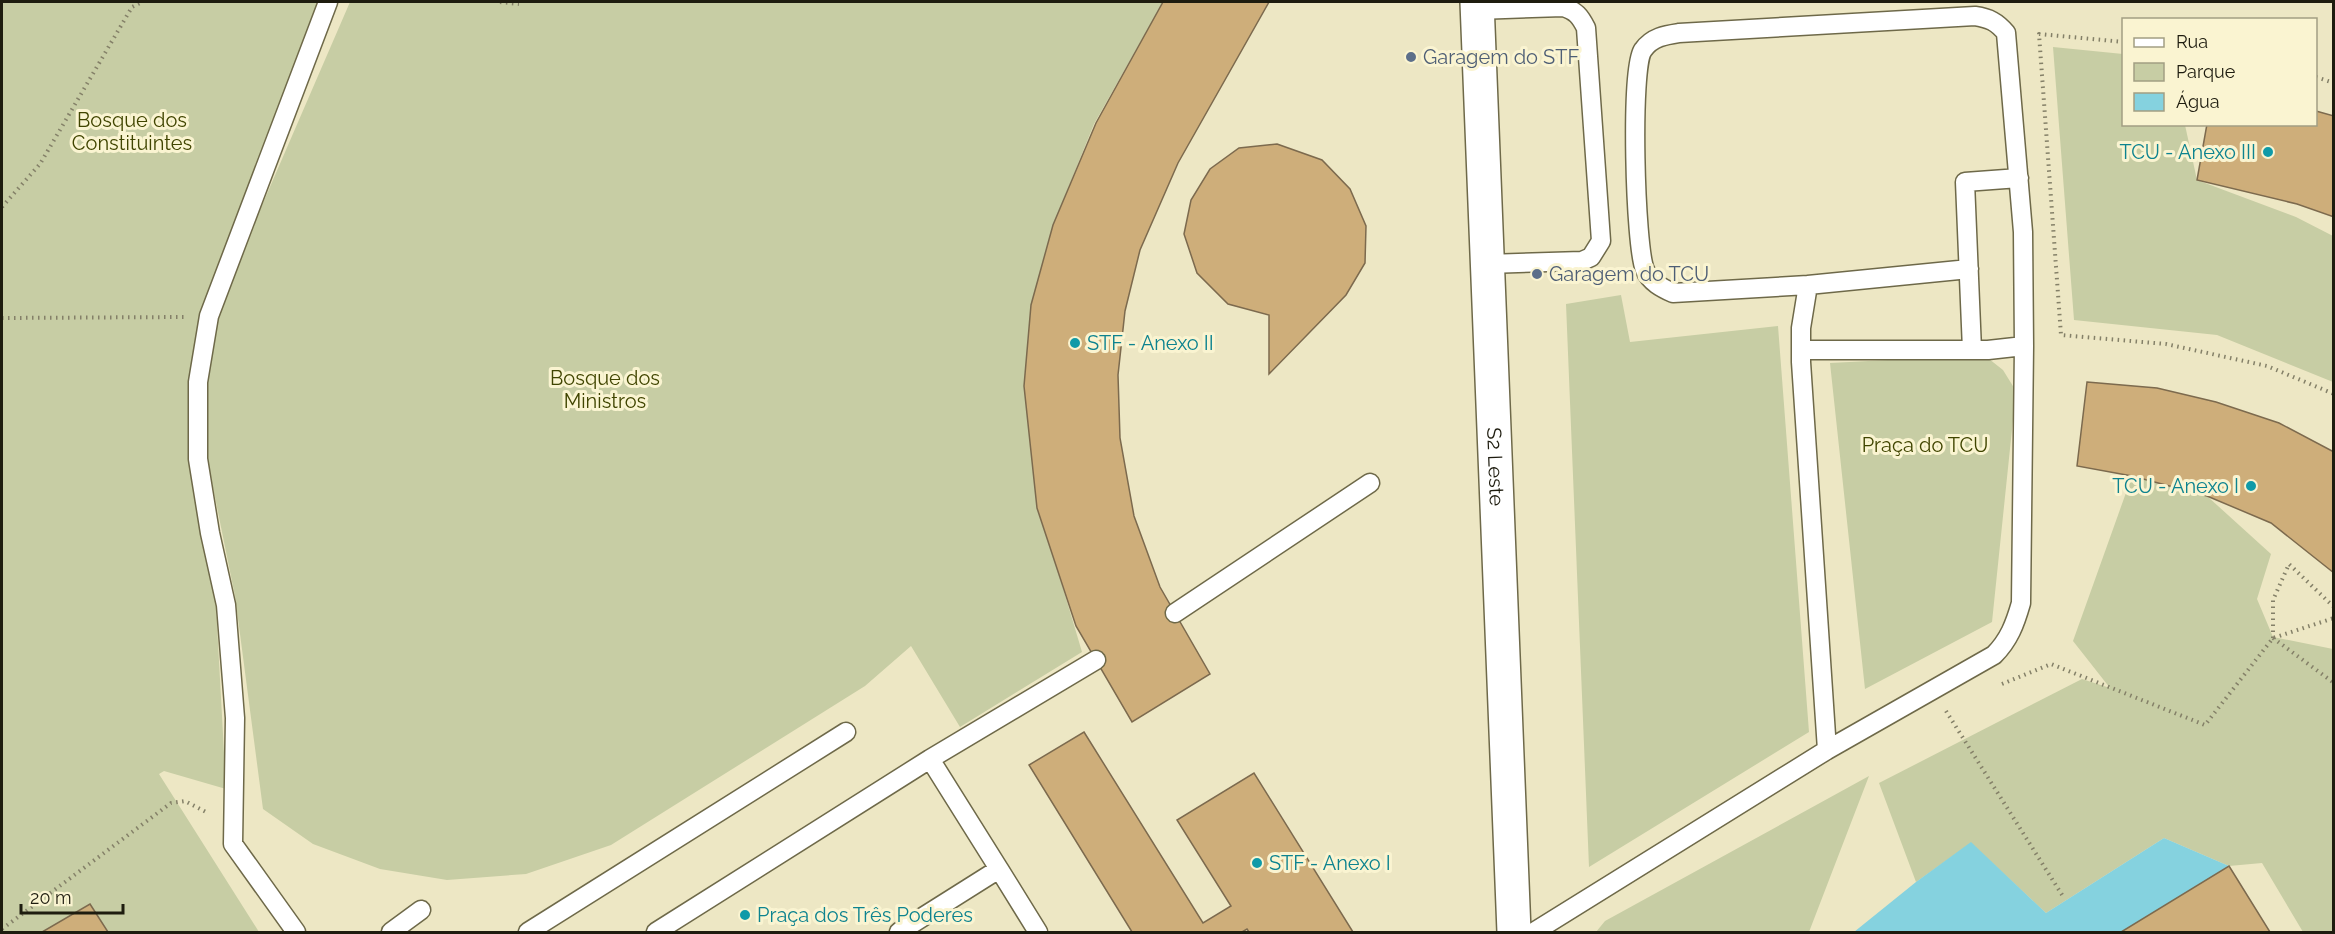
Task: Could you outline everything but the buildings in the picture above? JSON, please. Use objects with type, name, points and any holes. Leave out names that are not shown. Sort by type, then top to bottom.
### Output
[{"type":"main road","name":"S2 Leste","points":[[1477,6],[1514,933]]},
{"type":"lane","points":[[296,933],[233,844],[235,718],[226,605],[210,533],[198,459],[198,382],[209,316],[328,2]]},
{"type":"lane","points":[[1477,6],[1563,7],[1574,11],[1586,28],[1601,241],[1591,257],[1582,261],[1487,264]]},
{"type":"lane","points":[[1534,933],[1827,750],[1994,655],[2010,634],[2021,603],[2025,346],[2024,232],[2006,33],[2000,25],[1988,18],[1975,15],[1679,33],[1661,36],[1642,50],[1637,62],[1636,125],[1639,240],[1645,271],[1658,286],[1672,293],[1808,285],[1969,269]]},
{"type":"lane","points":[[1972,350],[1965,182],[2019,178]]},
{"type":"lane","points":[[1808,285],[1801,328],[1801,350],[1827,750]]},
{"type":"lane","points":[[1801,350],[1972,350],[2025,346]]},
{"type":"lane","points":[[1174,612],[1370,483]]},
{"type":"lane","points":[[656,933],[930,759],[1096,660]]},
{"type":"lane","points":[[528,933],[846,732]]},
{"type":"lane","points":[[930,759],[1038,933]]},
{"type":"lane","points":[[899,933],[999,869]]},
{"type":"lane","points":[[391,933],[421,910]]},
{"type":"path","points":[[2,207],[39,164],[132,7],[142,2]]},
{"type":"path","points":[[500,2],[519,4]]},
{"type":"path","points":[[2122,42],[2040,34],[2061,335],[2166,344],[2267,366],[2334,394]]},
{"type":"path","points":[[2317,77],[2334,83]]},
{"type":"path","points":[[2,318],[209,316]]},
{"type":"path","points":[[2272,638],[2273,600],[2289,564],[2334,608]]},
{"type":"path","points":[[1998,685],[2051,664],[2205,725],[2272,638],[2334,618]]},
{"type":"path","points":[[2272,638],[2334,683]]},
{"type":"path","points":[[1951,704],[1944,707],[2064,898]]},
{"type":"path","points":[[2,929],[171,803],[186,801],[207,812],[233,844]]},
{"type":"green space","name":"Bosque dos Constituintes","points":[[2,2],[318,2],[268,133],[205,318],[203,535],[216,606],[226,789],[164,771],[159,774],[259,932],[2,932]]},
{"type":"green space","name":"Bosque dos Ministros","points":[[350,2],[1163,2],[1094,124],[1054,223],[1038,504],[1082,652],[960,727],[911,646],[865,686],[611,845],[526,874],[447,880],[380,869],[313,844],[263,809],[235,596],[207,458],[207,384],[214,316]]},
{"type":"green space","points":[[2053,47],[2122,54],[2122,126],[2185,126],[2197,180],[2296,217],[2333,236],[2333,382],[2217,335],[2074,320]]},
{"type":"green space","points":[[1621,295],[1630,342],[1778,326],[1809,732],[1589,867],[1566,304]]},
{"type":"green space","name":"Praça do TCU","points":[[1984,355],[2003,370],[2016,391],[1992,622],[1865,689],[1830,363]]},
{"type":"green space","points":[[2132,476],[2207,496],[2271,554],[2257,599],[2273,637],[2333,649],[2333,932],[2303,932],[2262,863],[2229,866],[2164,838],[2046,913],[1971,843],[1916,882],[1879,783],[2082,679],[2110,688],[2073,641]]},
{"type":"green space","points":[[1869,776],[1809,932],[1596,932],[1605,921]]},
{"type":"water","points":[[2164,838],[2229,866],[2121,932],[1854,932],[1916,882],[1971,842],[2046,913]]},
{"type":"place","name":"Garagem do STF","points":[[1411,57]]},
{"type":"place","name":"TCU - Anexo III","points":[[2268,152]]},
{"type":"place","name":"Garagem do TCU","points":[[1537,274]]},
{"type":"place","name":"STF - Anexo II","points":[[1075,343]]},
{"type":"place","name":"TCU - Anexo I","points":[[2251,486]]},
{"type":"place","name":"STF - Anexo I","points":[[1257,863]]},
{"type":"place","name":"Praça dos Três Poderes","points":[[745,915]]}]
